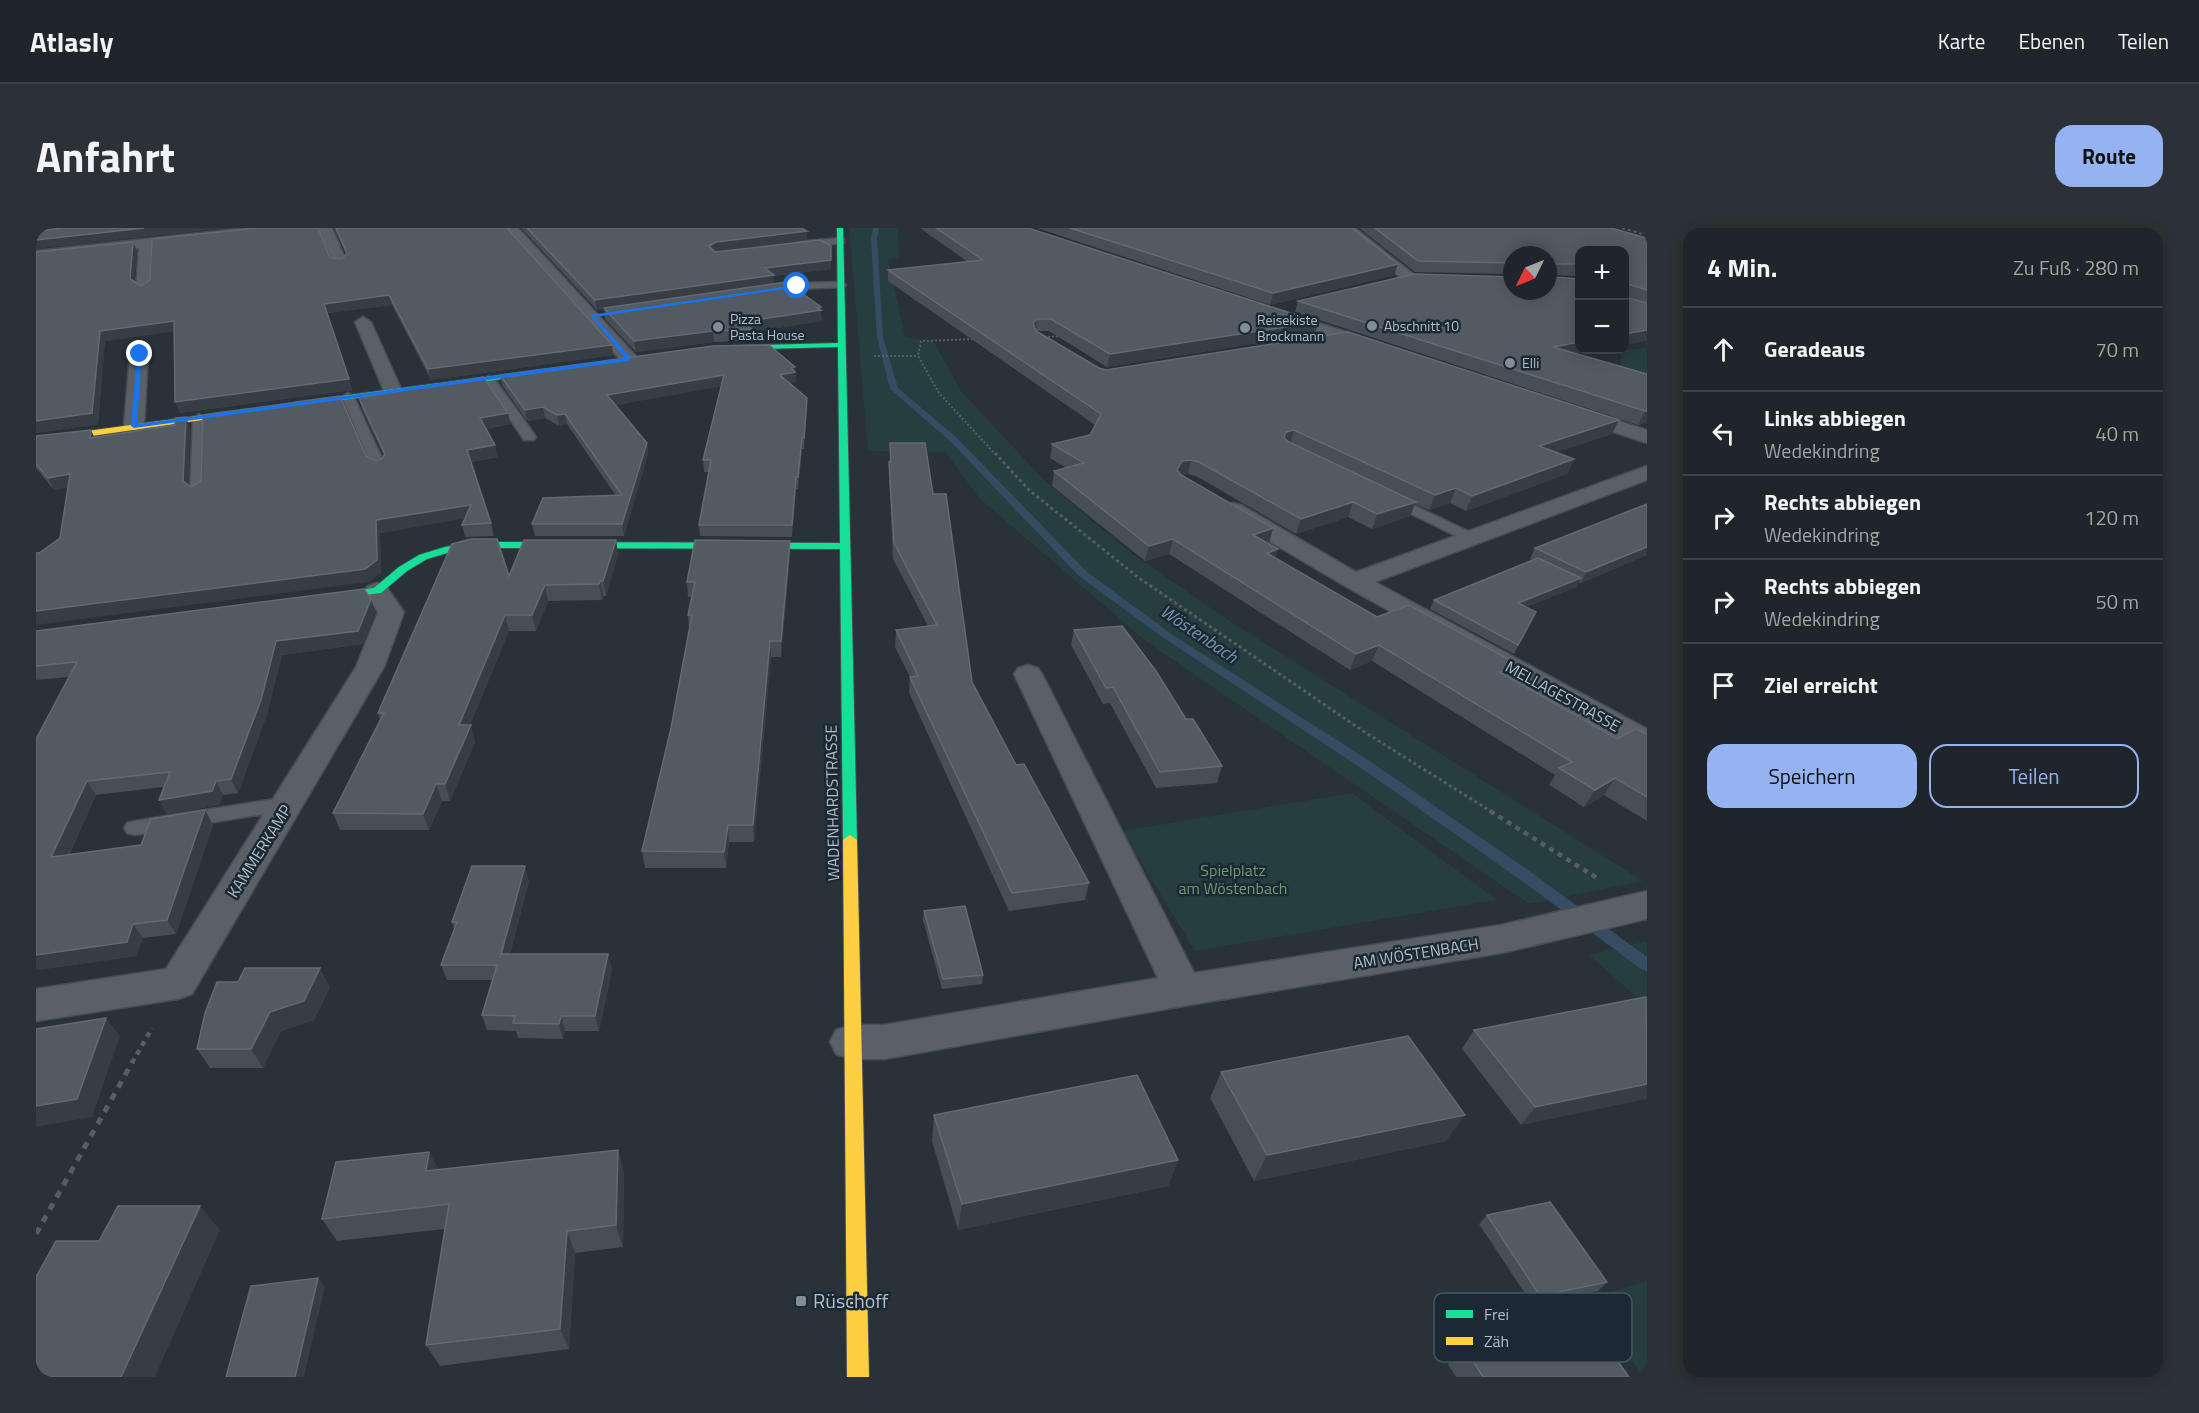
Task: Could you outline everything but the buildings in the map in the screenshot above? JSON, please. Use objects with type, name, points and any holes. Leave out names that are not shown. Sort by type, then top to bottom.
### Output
[{"type":"street","points":[[36,255],[283,228]]},
{"type":"street","points":[[325,228],[340,263]]},
{"type":"street","points":[[511,228],[597,315],[629,359]]},
{"type":"street","points":[[1347,228],[1415,278],[1388,283]]},
{"type":"street","name":"WADENHARDSTRASSE","points":[[840,235],[858,1377]]},
{"type":"street","points":[[144,289],[146,243]]},
{"type":"street","points":[[1300,304],[1263,310],[1389,352]]},
{"type":"street","points":[[363,322],[393,391]]},
{"type":"street","points":[[1310,343],[1344,337]]},
{"type":"street","points":[[714,349],[843,345]]},
{"type":"street","points":[[134,426],[140,354]]},
{"type":"street","points":[[279,407],[559,369]]},
{"type":"street","points":[[1557,408],[1647,437]]},
{"type":"street","points":[[36,441],[256,410]]},
{"type":"street","points":[[1354,581],[1647,473]]},
{"type":"street","name":"MELLAGESTRASSE","points":[[1217,500],[1354,581],[1647,742]]},
{"type":"street","points":[[308,600],[377,591],[403,569],[423,557],[475,545],[845,546]]},
{"type":"street","name":"KAMMERKAMP","points":[[178,983],[370,667],[391,612],[377,591]]},
{"type":"street","points":[[1028,674],[1183,990]]},
{"type":"street","name":"AM WÖSTENBACH","points":[[851,1042],[884,1042],[1183,990],[1501,939],[1644,905]]},
{"type":"street","points":[[36,1005],[178,983]]},
{"type":"lane","points":[[786,246],[840,235]]},
{"type":"lane","points":[[752,292],[797,286],[841,285]]},
{"type":"lane","points":[[489,380],[529,437]]},
{"type":"lane","points":[[348,397],[379,467]]},
{"type":"lane","points":[[197,493],[199,418]]},
{"type":"lane","points":[[1374,491],[1471,538]]},
{"type":"lane","points":[[135,828],[288,804]]},
{"type":"path","points":[[1042,337],[1061,336]]},
{"type":"path","points":[[987,339],[921,340],[918,356],[939,393],[1029,490],[1139,578],[1366,733],[1644,905]]},
{"type":"path","points":[[871,356],[918,356]]},
{"type":"path","points":[[36,1234],[178,983]]},
{"type":"green space","points":[[849,228],[898,228],[899,258],[888,259],[905,337],[934,342],[961,391],[1048,484],[1130,552],[1231,622],[1643,881],[1529,904],[1147,642],[980,499],[945,452],[868,451]]},
{"type":"green space","points":[[1647,348],[1647,386],[1620,374],[1621,354],[1629,354],[1629,349]]},
{"type":"green space","name":"Spielplatz am Wöstenbach","points":[[1352,793],[1497,900],[1195,951],[1122,831]]},
{"type":"green space","points":[[1647,941],[1647,1006],[1589,955]]},
{"type":"green space","points":[[1647,1281],[1647,1377],[1644,1377],[1632,1361],[1632,1293],[1607,1293]]},
{"type":"waterway","name":"Wöstenbach","points":[[876,228],[874,239],[880,337],[894,389],[953,439],[1083,574],[1169,637],[1363,763],[1530,879],[1647,965]]},
{"type":"railway","points":[[1622,228],[1647,235]]},
{"type":"traffic: fast","points":[[840,228],[850,840]]},
{"type":"traffic: fast","points":[[725,348],[843,345]]},
{"type":"traffic: fast","points":[[296,404],[546,371]]},
{"type":"traffic: fast","points":[[324,598],[377,591],[403,569],[423,557],[445,550],[475,545],[845,546]]},
{"type":"traffic: slow","points":[[36,441],[248,411]]},
{"type":"traffic: slow","points":[[850,840],[858,1377]]},
{"type":"place","name":"Abschnitt 10","points":[[1372,326]]},
{"type":"place","name":"Pizza Pasta House","points":[[718,327]]},
{"type":"place","name":"Reisekiste Brockmann","points":[[1245,328]]},
{"type":"place","name":"Elli","points":[[1510,363]]},
{"type":"place","name":"Rüschoff","points":[[801,1301]]},
{"type":"route","points":[[140,354],[134,426],[489,380],[629,359],[591,316],[797,286]]}]
